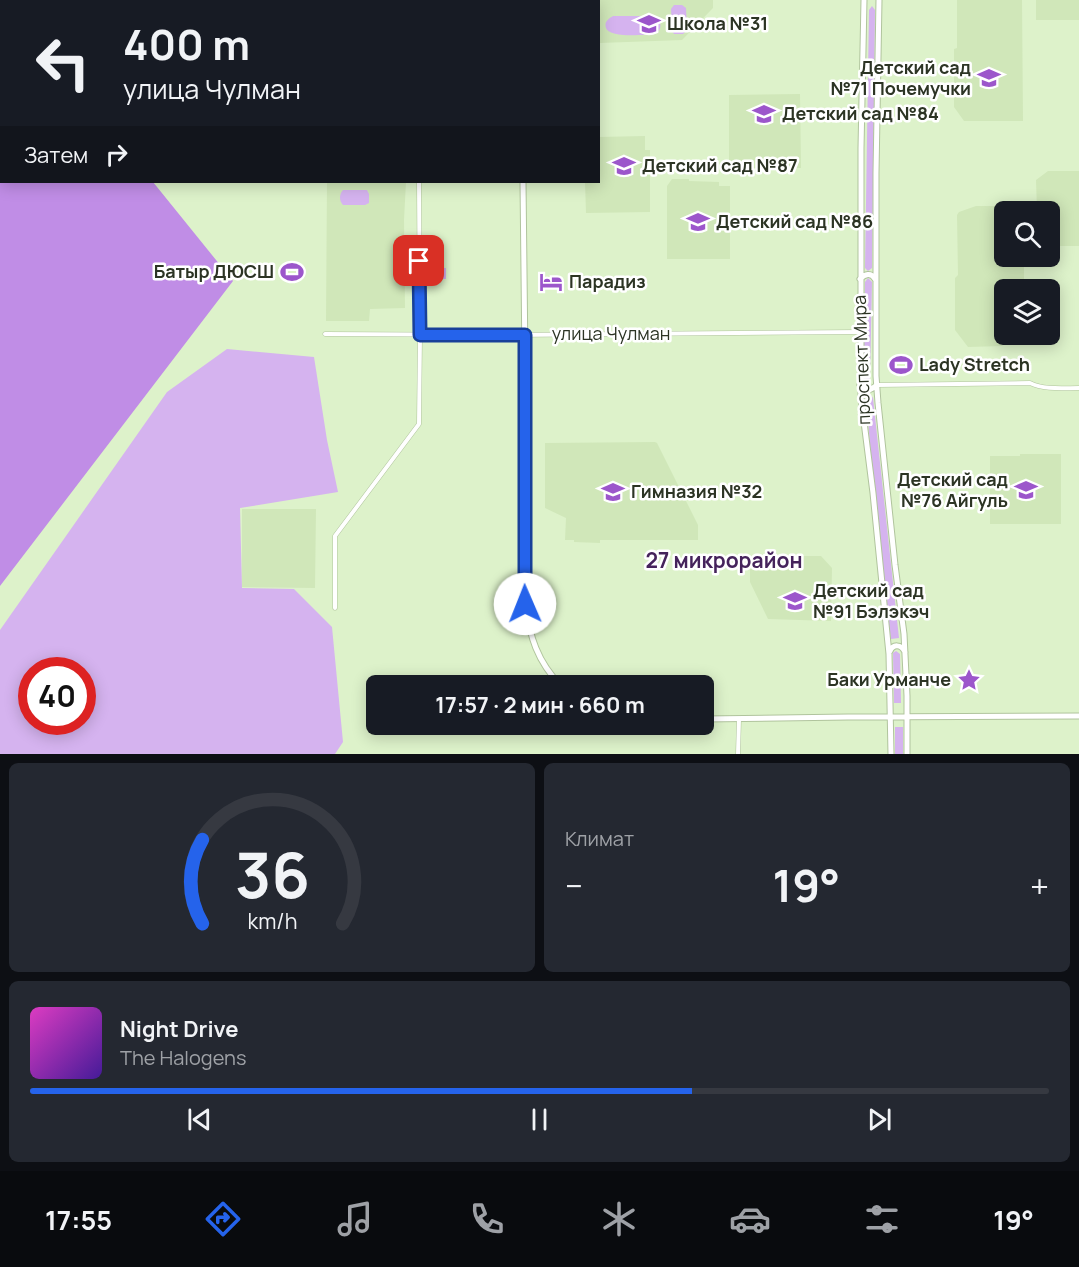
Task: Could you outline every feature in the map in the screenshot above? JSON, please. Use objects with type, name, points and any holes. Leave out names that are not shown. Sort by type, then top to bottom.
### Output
[{"type":"main road","points":[[864,2],[879,2]]},
{"type":"main road","name":"проспект Мира","points":[[864,2],[860,383],[889,654],[891,754]]},
{"type":"main road","name":"проспект Мира","points":[[879,2],[876,173],[877,385],[905,653],[908,754]]},
{"type":"main road","points":[[524,183],[525,604],[535,649],[552,675]]},
{"type":"main road","points":[[860,279],[868,274],[874,276],[876,280]]},
{"type":"main road","points":[[860,383],[867,390],[877,385]]},
{"type":"main road","points":[[889,654],[891,648],[897,646],[903,648],[905,653]]},
{"type":"main road","points":[[714,719],[1079,717]]},
{"type":"street","points":[[335,608],[335,536],[419,424],[419,183]]},
{"type":"street","name":"улица Чулман","points":[[325,334],[861,332]]},
{"type":"street","points":[[877,385],[1030,383],[1047,388],[1079,388]]},
{"type":"street","points":[[738,754],[739,718]]},
{"type":"shaded area","name":"Школа №31","points":[[600,0],[713,0],[713,8],[682,40],[600,43]]},
{"type":"shaded area","name":"Детский сад №71 Почемучки","points":[[957,0],[1022,0],[1023,121],[964,121],[954,107]]},
{"type":"shaded area","points":[[1036,0],[1079,0],[1079,20],[1036,20]]},
{"type":"shaded area","points":[[674,5],[682,5],[686,8],[687,30],[683,34],[674,34],[672,31],[671,9]]},
{"type":"shaded area","points":[[872,6],[875,10],[872,268],[868,271],[865,268],[869,10]]},
{"type":"shaded area","points":[[613,16],[652,16],[659,20],[659,31],[653,34],[613,33],[606,28],[606,24]]},
{"type":"shaded area","name":"Детский сад №84","points":[[800,94],[801,168],[729,168],[729,95]]},
{"type":"shaded area","name":"Детский сад №87","points":[[645,136],[645,150],[650,150],[650,212],[586,213],[585,183],[600,183],[600,137]]},
{"type":"shaded area","points":[[1048,171],[1079,171],[1079,246],[1060,246],[1060,201],[1037,201],[1036,180]]},
{"type":"shaded area","name":"Детский сад №86","points":[[672,179],[719,182],[719,186],[730,186],[730,259],[667,259],[667,186]]},
{"type":"shaded area","points":[[0,183],[154,183],[233,281],[0,586]]},
{"type":"shaded area","points":[[327,183],[406,183],[405,308],[370,309],[369,321],[326,321]]},
{"type":"shaded area","points":[[343,190],[367,190],[369,203],[343,205],[340,198]]},
{"type":"shaded area","points":[[976,206],[994,206],[994,267],[1024,267],[1024,279],[994,279],[994,345],[1002,346],[968,347],[955,330],[955,278],[958,275],[957,215],[959,212]]},
{"type":"shaded area","points":[[432,268],[446,268],[446,279],[432,279]]},
{"type":"shaded area","points":[[868,278],[872,282],[870,378],[865,381],[863,378],[865,282]]},
{"type":"shaded area","points":[[227,349],[314,357],[338,492],[240,508],[242,588],[294,589],[332,627],[343,742],[335,754],[0,754],[0,630],[167,392]]},
{"type":"shaded area","points":[[870,394],[873,398],[899,638],[891,639],[880,561],[866,397]]},
{"type":"shaded area","name":"Гимназия №32","points":[[655,442],[698,525],[698,540],[600,540],[600,543],[565,540],[566,518],[545,508],[545,443]]},
{"type":"shaded area","name":"Детский сад №76 Айгуль","points":[[1020,454],[1061,454],[1061,524],[990,524],[990,456],[1020,456]]},
{"type":"shaded area","points":[[242,509],[316,509],[315,588],[242,587]]},
{"type":"shaded area","name":"Детский сад №91 Бэлэкэч","points":[[750,556],[821,556],[832,568],[831,621],[768,619],[750,582]]},
{"type":"shaded area","points":[[896,651],[900,654],[901,703],[894,703],[893,653]]},
{"type":"shaded area","points":[[895,727],[903,727],[903,754],[895,754]]},
{"type":"place","name":"Школа №31","points":[[649,24]]},
{"type":"place","name":"Детский сад №71 Почемучки","points":[[989,78]]},
{"type":"place","name":"Детский сад №84","points":[[764,114]]},
{"type":"place","name":"Детский сад №87","points":[[624,166]]},
{"type":"place","name":"Детский сад №86","points":[[698,222]]},
{"type":"place","name":"Батыр ДЮСШ","points":[[292,272]]},
{"type":"place","name":"Парадиз","points":[[551,282]]},
{"type":"place","name":"Lady Stretch","points":[[901,365]]},
{"type":"place","name":"Детский сад №76 Айгуль","points":[[1026,490]]},
{"type":"place","name":"Гимназия №32","points":[[613,492]]},
{"type":"place","name":"Детский сад №91 Бэлэкэч","points":[[795,601]]},
{"type":"place","name":"Баки Урманче","points":[[969,680]]},
{"type":"district","name":"27 микрорайон","points":[[724,561]]},
{"type":"route","points":[[419,261],[420,335],[525,335],[525,604]]}]
